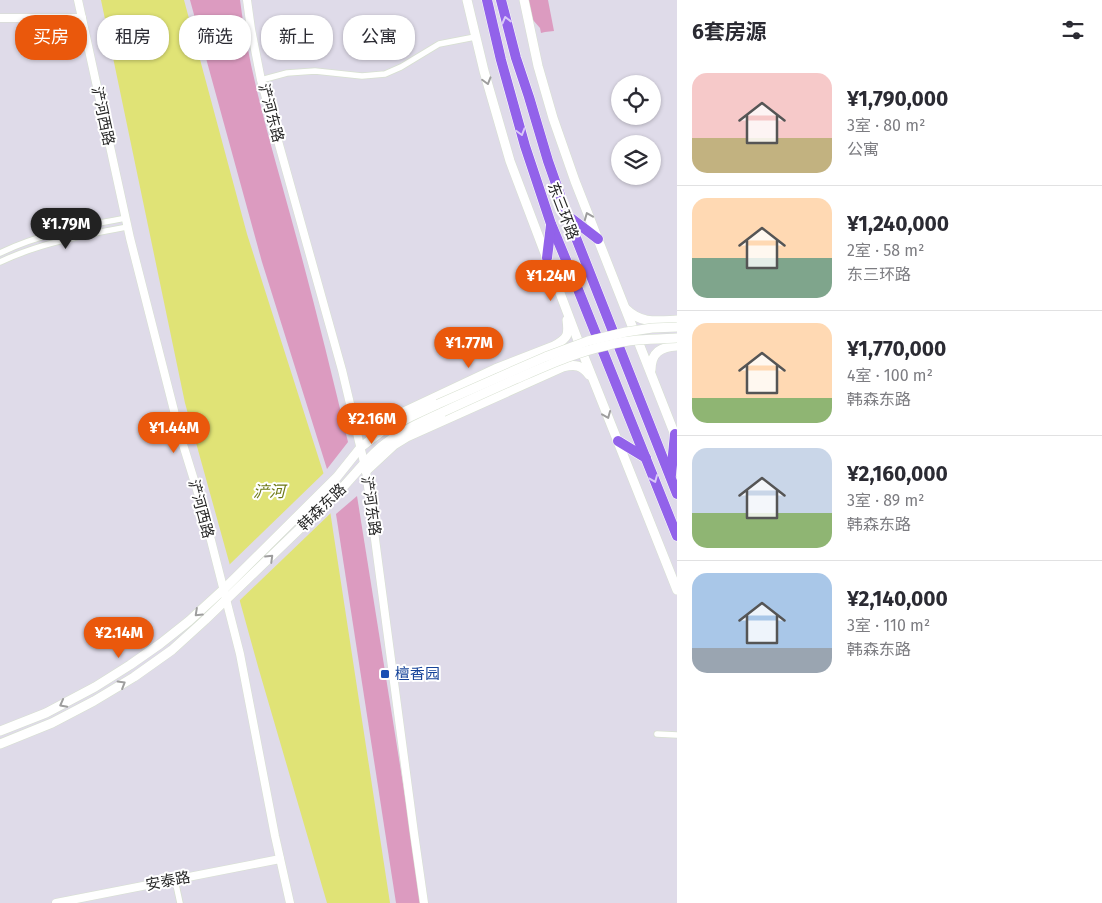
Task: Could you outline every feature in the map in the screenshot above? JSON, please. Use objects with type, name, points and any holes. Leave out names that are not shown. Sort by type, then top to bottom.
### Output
[{"type":"highway","name":"东三环路","points":[[487,0],[501,60],[525,146],[551,224],[677,536]]},
{"type":"highway","name":"东三环路","points":[[501,0],[516,58],[567,215],[677,494]]},
{"type":"highway","points":[[567,215],[598,239]]},
{"type":"highway","points":[[547,258],[551,224]]},
{"type":"highway","points":[[671,479],[676,437]]},
{"type":"highway","points":[[618,441],[646,458]]},
{"type":"main road","points":[[467,0],[475,37],[510,161],[564,304],[677,590]]},
{"type":"main road","points":[[524,0],[538,66],[575,182],[676,437]]},
{"type":"main road","points":[[352,410],[360,419],[372,423],[382,421],[495,369],[554,346],[567,337],[564,304]]},
{"type":"main road","points":[[625,308],[643,320],[677,320]]},
{"type":"main road","name":"韩森东路","points":[[0,744],[52,723],[94,701],[134,677],[172,650],[365,467],[382,446],[440,408],[545,357],[588,340],[652,328],[677,328]]},
{"type":"main road","name":"韩森东路","points":[[0,731],[46,713],[94,688],[130,666],[189,622],[337,477],[361,447],[382,431],[410,417],[440,408],[584,351],[626,342],[677,338]]},
{"type":"main road","points":[[651,373],[651,363],[658,351],[666,347],[677,346]]},
{"type":"main road","points":[[365,467],[407,436],[562,367],[570,365],[584,368],[596,386]]},
{"type":"street","name":"浐河西路","points":[[78,0],[81,15]]},
{"type":"street","name":"浐河东路","points":[[247,0],[262,80],[342,370],[365,467],[424,903]]},
{"type":"street","points":[[0,18],[15,18]]},
{"type":"street","points":[[262,80],[287,73],[315,71],[362,76],[384,74],[402,67],[439,44],[475,37]]},
{"type":"street","name":"浐河西路","points":[[87,41],[128,227],[181,438],[224,588],[240,654],[290,903]]},
{"type":"street","points":[[0,253],[51,234],[126,218]]},
{"type":"street","points":[[0,262],[42,245],[86,234],[128,227]]},
{"type":"street","points":[[393,417],[410,417],[418,406]]},
{"type":"street","points":[[656,734],[677,735]]},
{"type":"street","name":"安泰路","points":[[56,903],[280,859]]},
{"type":"street","points":[[176,880],[180,903]]},
{"type":"shaded area","points":[[190,0],[240,0],[242,15],[194,15]]},
{"type":"shaded area","points":[[528,0],[548,0],[554,31],[541,33],[540,28],[533,20]]},
{"type":"shaded area","points":[[206,60],[250,60],[261,108],[313,300],[348,442],[327,469],[262,262]]},
{"type":"shaded area","points":[[357,496],[422,903],[396,903],[336,514]]},
{"type":"water","name":"浐河","points":[[101,0],[184,0],[188,15],[179,15],[179,60],[200,60],[247,234],[325,478],[390,903],[327,903],[259,670],[185,403],[114,60],[169,60],[169,15],[104,15]]},
{"type":"pier","points":[[326,471],[333,511],[238,602],[228,566]]},
{"type":"place","name":"檀香园","points":[[385,674]]}]
